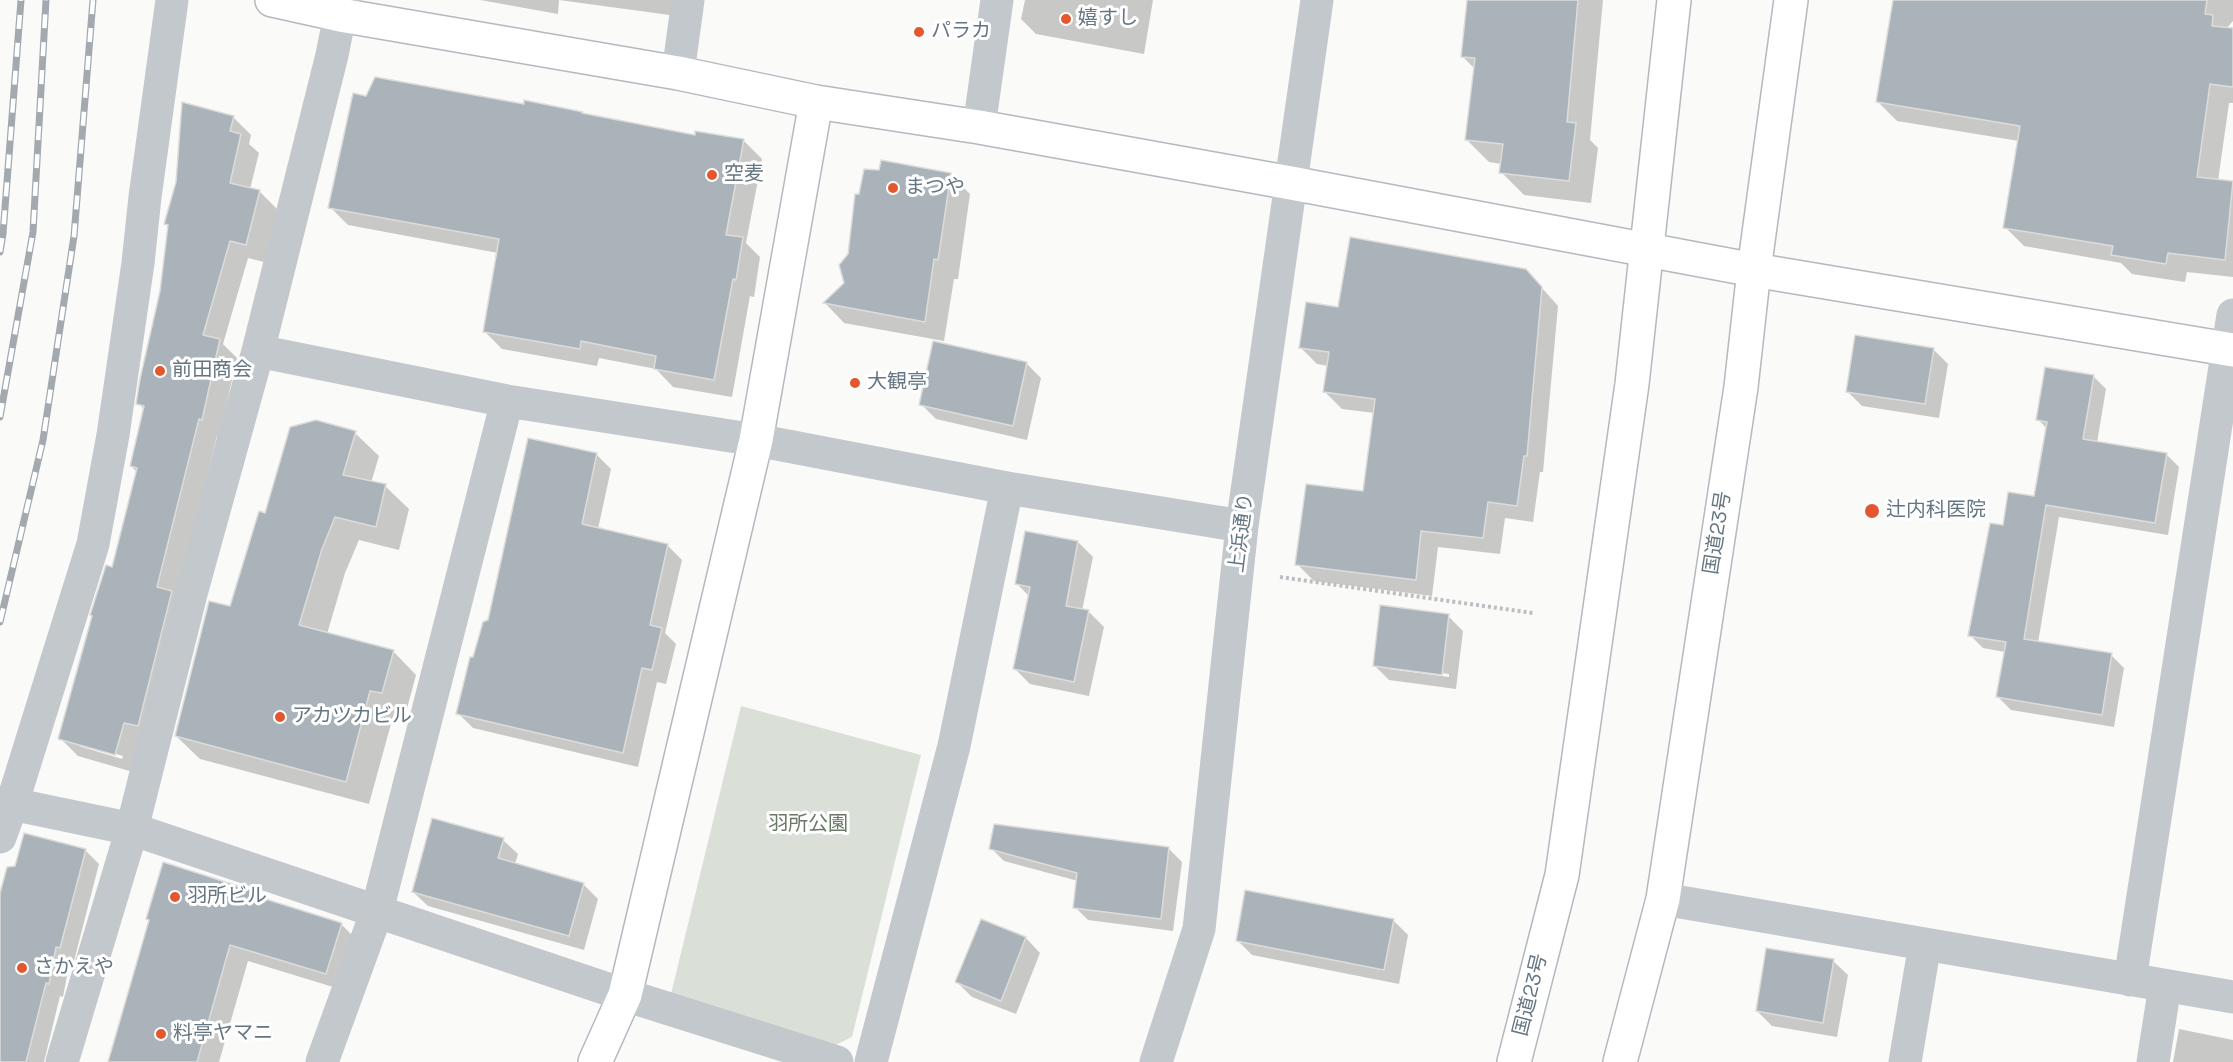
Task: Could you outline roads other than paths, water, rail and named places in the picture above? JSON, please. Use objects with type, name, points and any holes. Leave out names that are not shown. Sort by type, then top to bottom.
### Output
[{"type":"main road","points":[[272,0],[342,8],[816,102],[979,127],[1754,270],[2230,350]]},
{"type":"main road","name":"国道23号","points":[[1514,1062],[1562,875],[1632,384],[1674,0]]},
{"type":"main road","name":"国道23号","points":[[1620,1062],[1663,899],[1741,387],[1754,270],[1791,0]]},
{"type":"main road","points":[[595,1062],[625,995],[756,441],[816,102]]},
{"type":"street","points":[[0,837],[93,544],[113,435],[172,0]]},
{"type":"street","points":[[678,73],[688,0]]},
{"type":"street","points":[[979,127],[997,0]]},
{"type":"street","name":"上浜通り","points":[[1156,1062],[1200,929],[1242,526],[1317,0]]},
{"type":"street","points":[[62,1062],[132,829],[192,590],[258,351],[342,8]]},
{"type":"street","points":[[2130,980],[2230,350],[2233,315]]},
{"type":"street","points":[[258,351],[507,401],[756,441],[1007,488],[1242,526]]},
{"type":"street","points":[[322,1062],[377,911],[507,401]]},
{"type":"street","points":[[871,1062],[954,746],[1007,488]]},
{"type":"street","points":[[12,804],[132,829],[625,995],[837,1062]]},
{"type":"street","points":[[1663,899],[2233,998]]},
{"type":"street","points":[[1905,1062],[1925,944]]},
{"type":"street","points":[[2153,1062],[2165,986]]},
{"type":"railway","points":[[0,252],[21,0]]},
{"type":"railway","points":[[0,417],[33,232],[46,0]]},
{"type":"railway","points":[[0,622],[43,440],[74,236],[93,0]]},
{"type":"place","name":"嬉すし","points":[[1066,19]]},
{"type":"place","name":"パラカ","points":[[919,32]]},
{"type":"place","name":"空麦","points":[[712,175]]},
{"type":"place","name":"まつや","points":[[893,188]]},
{"type":"place","name":"前田商会","points":[[160,371]]},
{"type":"place","name":"大観亭","points":[[855,383]]},
{"type":"place","name":"辻内科医院","points":[[1872,511]]},
{"type":"place","name":"アカツカビル","points":[[280,717]]},
{"type":"place","name":"羽所ビル","points":[[175,897]]},
{"type":"place","name":"さかえや","points":[[22,968]]},
{"type":"place","name":"料亭ヤマニ","points":[[161,1034]]},
{"type":"park label","name":"羽所公園","points":[[808,825]]}]
